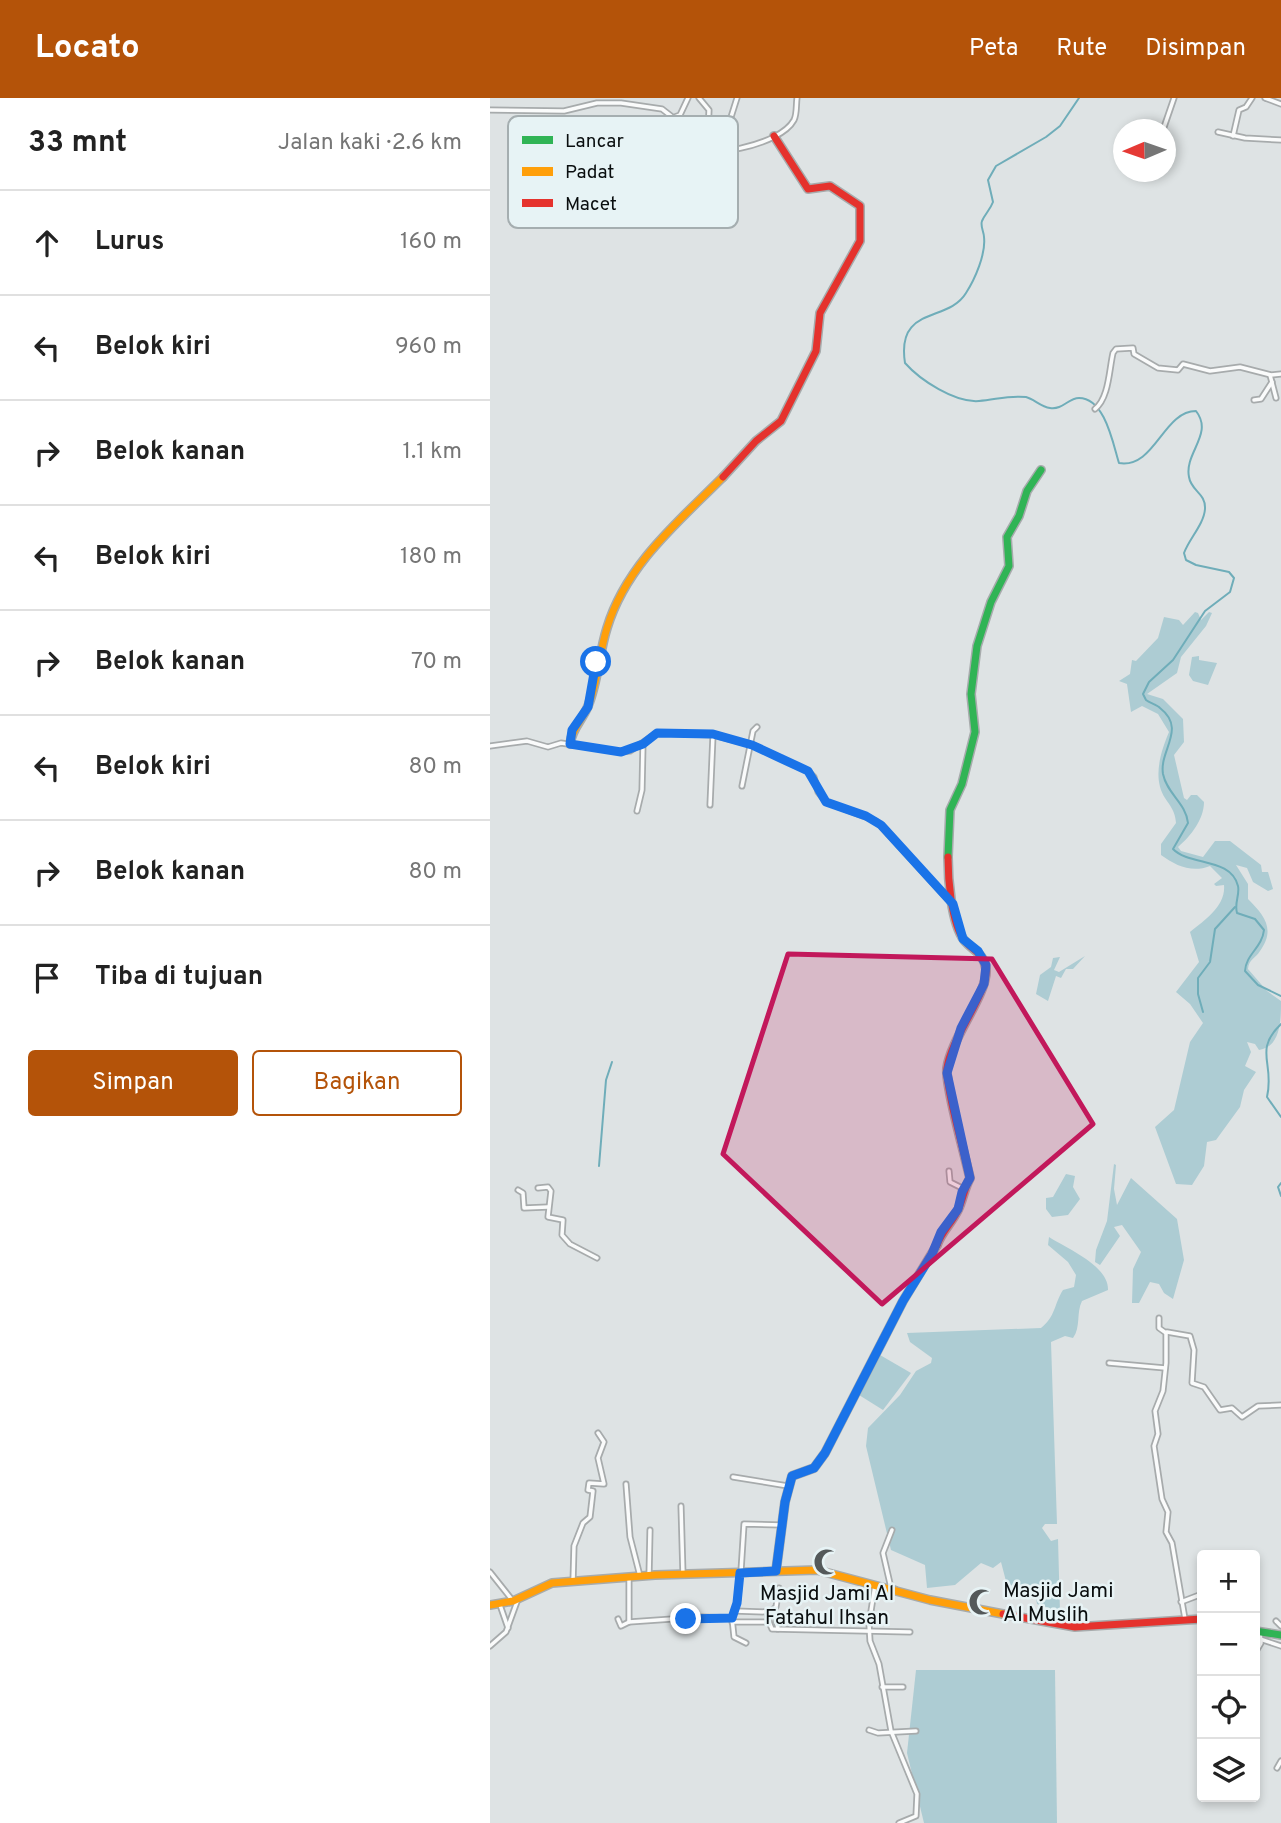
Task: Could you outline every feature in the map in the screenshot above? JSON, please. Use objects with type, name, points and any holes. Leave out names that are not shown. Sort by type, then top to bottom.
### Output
[{"type":"street","points":[[677,116],[688,98]]},
{"type":"street","points":[[699,98],[709,110],[709,116]]},
{"type":"street","points":[[731,116],[737,98]]},
{"type":"street","points":[[738,147],[774,136],[793,121],[797,98]]},
{"type":"street","points":[[1167,119],[1174,98]]},
{"type":"street","points":[[1233,136],[1239,110],[1246,107],[1252,98]]},
{"type":"street","points":[[1265,98],[1281,104]]},
{"type":"street","points":[[490,110],[564,111],[597,103],[621,103],[662,110],[670,116]]},
{"type":"street","points":[[1218,132],[1281,140]]},
{"type":"street","points":[[570,744],[572,730],[588,707],[607,626],[630,578],[658,541],[731,470],[756,441],[779,424],[808,360],[816,350],[818,317],[860,241],[862,211],[851,198],[831,186],[808,189],[774,136]]},
{"type":"street","points":[[1095,409],[1100,405],[1113,353],[1119,348],[1133,348],[1134,355],[1160,369],[1178,370],[1183,364],[1210,371],[1240,366],[1270,374],[1281,374]]},
{"type":"street","points":[[1270,374],[1276,398]]},
{"type":"street","points":[[1254,400],[1261,398],[1272,382]]},
{"type":"street","points":[[776,1571],[788,1486],[793,1475],[814,1468],[825,1453],[903,1301],[937,1244],[940,1234],[958,1209],[970,1174],[947,1069],[961,1028],[984,984],[986,969],[981,954],[963,939],[953,904],[948,872],[950,810],[962,784],[975,732],[971,694],[976,672],[977,646],[991,602],[1009,566],[1007,537],[1019,516],[1027,491],[1041,470]]},
{"type":"street","points":[[742,786],[753,731],[757,727]]},
{"type":"street","points":[[490,746],[527,741],[545,748],[559,743],[621,752],[643,744],[657,733],[713,734],[752,745],[808,771],[826,802],[879,823],[953,904]]},
{"type":"street","points":[[710,806],[713,734]]},
{"type":"street","points":[[637,811],[642,790],[643,744]]},
{"type":"street","points":[[949,1171],[950,1182],[964,1189]]},
{"type":"street","points":[[538,1188],[548,1187],[551,1191],[549,1219],[563,1220],[562,1233],[568,1242],[597,1258]]},
{"type":"street","points":[[518,1190],[523,1192],[524,1208],[548,1207]]},
{"type":"street","points":[[1159,1318],[1159,1329],[1171,1335],[1178,1332],[1179,1336],[1190,1336],[1194,1354],[1192,1383],[1205,1387],[1220,1410],[1232,1408],[1242,1417],[1258,1406],[1281,1405]]},
{"type":"street","points":[[1165,1331],[1163,1391],[1154,1411],[1158,1434],[1154,1446],[1162,1499],[1168,1512],[1166,1531],[1172,1543],[1185,1619]]},
{"type":"street","points":[[1109,1363],[1165,1368]]},
{"type":"street","points":[[573,1583],[574,1546],[583,1523],[590,1517],[594,1499],[593,1491],[588,1490],[589,1483],[604,1484],[598,1458],[604,1442],[598,1433]]},
{"type":"street","points":[[733,1477],[788,1486]]},
{"type":"street","points":[[626,1484],[632,1546],[640,1576]]},
{"type":"street","points":[[681,1506],[683,1575]]},
{"type":"street","points":[[746,1643],[733,1636],[732,1620],[741,1573],[739,1568],[744,1524],[783,1525]]},
{"type":"street","points":[[649,1576],[650,1530]]},
{"type":"street","points":[[891,1590],[883,1556],[892,1530]]},
{"type":"street","points":[[490,1605],[515,1600],[547,1584],[640,1576],[821,1570],[891,1590],[1075,1627],[1112,1627],[1197,1619]]},
{"type":"street","points":[[490,1572],[515,1600]]},
{"type":"street","points":[[629,1578],[629,1622]]},
{"type":"street","points":[[875,1585],[869,1630],[891,1731],[910,1772],[918,1801],[916,1815],[900,1823]]},
{"type":"street","points":[[778,1629],[774,1609],[779,1588]]},
{"type":"street","points":[[1181,1602],[1197,1596]]},
{"type":"street","points":[[490,1646],[508,1628],[515,1600]]},
{"type":"street","points":[[500,1605],[508,1628]]},
{"type":"street","points":[[735,1611],[768,1613],[774,1609]]},
{"type":"street","points":[[768,1613],[770,1629],[910,1632]]},
{"type":"street","points":[[618,1619],[621,1626],[629,1622],[685,1619],[769,1622]]},
{"type":"street","points":[[1276,1621],[1281,1626]]},
{"type":"street","points":[[1260,1634],[1281,1635]]},
{"type":"street","points":[[1260,1635],[1281,1646]]},
{"type":"street","points":[[882,1687],[901,1687]]},
{"type":"street","points":[[869,1730],[916,1731]]},
{"type":"street","points":[[1277,1768],[1281,1761]]},
{"type":"highlighted area","points":[[788,954],[992,959],[1093,1124],[882,1304],[723,1154]]},
{"type":"shaded area","points":[[1195,612],[1201,620],[1209,612],[1212,613],[1206,626],[1181,657],[1177,673],[1147,694],[1163,699],[1183,719],[1184,742],[1174,755],[1184,798],[1187,800],[1191,795],[1197,795],[1204,802],[1196,827],[1178,847],[1181,851],[1203,857],[1215,841],[1230,841],[1261,865],[1262,872],[1268,872],[1273,889],[1268,891],[1253,882],[1247,868],[1236,865],[1248,884],[1248,899],[1263,917],[1267,929],[1265,943],[1248,969],[1267,991],[1281,1001],[1281,1016],[1272,1044],[1259,1050],[1255,1044],[1247,1042],[1251,1052],[1245,1066],[1256,1072],[1244,1090],[1240,1107],[1216,1140],[1207,1142],[1204,1166],[1192,1185],[1176,1184],[1155,1127],[1174,1110],[1190,1042],[1203,1023],[1190,1004],[1176,992],[1199,962],[1190,932],[1218,906],[1224,893],[1224,885],[1214,884],[1222,878],[1210,866],[1197,869],[1184,867],[1161,855],[1161,844],[1176,823],[1174,812],[1161,790],[1158,773],[1169,732],[1158,714],[1142,706],[1131,712],[1127,684],[1119,681],[1130,674],[1132,660],[1136,661],[1158,638],[1164,617],[1179,620],[1183,625]]},
{"type":"shaded area","points":[[1199,656],[1199,660],[1217,663],[1208,685],[1193,681],[1189,675],[1192,657]]},
{"type":"shaded area","points":[[1085,956],[1073,969],[1066,969],[1061,978],[1056,976],[1048,1001],[1036,994],[1040,975],[1051,967],[1053,958],[1060,957],[1054,970],[1059,972]]},
{"type":"shaded area","points":[[1114,1164],[1117,1205],[1131,1178],[1177,1219],[1184,1260],[1173,1299],[1164,1293],[1159,1284],[1150,1282],[1139,1303],[1132,1303],[1133,1269],[1141,1252],[1122,1225],[1114,1227],[1120,1236],[1100,1265],[1095,1262],[1096,1250],[1107,1221]]},
{"type":"shaded area","points":[[1066,1174],[1075,1176],[1073,1187],[1080,1199],[1068,1215],[1052,1217],[1046,1209],[1046,1198],[1053,1197]]},
{"type":"shaded area","points":[[1049,1237],[1095,1266],[1107,1281],[1108,1290],[1082,1301],[1073,1338],[1065,1336],[1051,1342],[1057,1524],[1045,1524],[1042,1528],[1051,1541],[1058,1539],[1060,1612],[1037,1604],[1034,1586],[1007,1585],[1001,1562],[993,1568],[981,1563],[955,1585],[927,1588],[925,1565],[891,1550],[866,1446],[868,1428],[900,1395],[916,1371],[931,1363],[932,1358],[910,1342],[907,1333],[1041,1328],[1046,1323],[1063,1290],[1074,1287],[1076,1275],[1068,1262],[1048,1245]]},
{"type":"shaded area","points":[[880,1355],[911,1373],[883,1410],[859,1395]]},
{"type":"shaded area","points":[[916,1670],[1055,1670],[1057,1823],[924,1823],[907,1753]]},
{"type":"waterway","points":[[1079,98],[1060,126],[996,166],[988,180],[993,202],[982,221],[983,251],[973,281],[958,302],[916,323],[908,332],[904,345],[905,363],[939,389],[970,401],[1026,397],[1055,408],[1079,398],[1088,400],[1102,414],[1119,463],[1142,457],[1175,420],[1185,413],[1196,411],[1201,419],[1202,428],[1191,460],[1189,477],[1192,486],[1203,499],[1205,509],[1184,553],[1186,560],[1196,565],[1229,572],[1234,578],[1230,592],[1205,611],[1173,660],[1149,682],[1143,694],[1146,700],[1168,716],[1171,724],[1172,732],[1163,774],[1168,787],[1184,810],[1188,823],[1173,849],[1189,858],[1219,866],[1234,877],[1238,886],[1237,913],[1255,919],[1264,930],[1245,971],[1258,985],[1281,996]]},
{"type":"waterway","points":[[1203,1012],[1198,994],[1198,978],[1210,962],[1215,929],[1235,907]]},
{"type":"waterway","points":[[1281,1024],[1273,1033],[1266,1050],[1269,1075],[1267,1097],[1281,1117]]},
{"type":"waterway","points":[[599,1166],[606,1080],[612,1062]]},
{"type":"waterway","points":[[1281,1183],[1278,1187],[1281,1196]]},
{"type":"traffic: fast","points":[[948,857],[950,810],[962,784],[975,732],[971,694],[977,646],[991,602],[1009,566],[1007,537],[1019,516],[1027,491],[1041,470]]},
{"type":"traffic: fast","points":[[776,1571],[785,1502],[792,1476],[814,1468],[825,1453],[903,1301],[937,1245]]},
{"type":"traffic: fast","points":[[1260,1632],[1281,1635]]},
{"type":"traffic: slow","points":[[570,744],[591,697],[607,628],[627,584],[655,546],[723,477]]},
{"type":"traffic: slow","points":[[490,1605],[513,1601],[552,1583],[655,1575],[817,1570],[930,1600],[1003,1614]]},
{"type":"traffic: jam","points":[[723,477],[756,441],[781,421],[816,351],[820,313],[860,241],[860,206],[830,186],[808,189],[774,136]]},
{"type":"traffic: jam","points":[[937,1245],[958,1210],[970,1178],[952,1104],[947,1068],[955,1043],[981,991],[986,969],[983,959],[964,940],[956,923],[948,857]]},
{"type":"traffic: jam","points":[[1003,1614],[1075,1627],[1197,1619]]},
{"type":"place","name":"Masjid Jami Al Fatahul Ihsan","points":[[827,1562]]},
{"type":"place","name":"Masjid Jami Al Muslih","points":[[982,1602]]},
{"type":"route","points":[[596,662],[588,707],[572,730],[570,744],[626,752],[657,733],[704,733],[752,745],[808,771],[814,777],[818,792],[826,802],[866,816],[881,825],[914,865],[953,904],[963,939],[978,951],[986,965],[984,984],[961,1028],[947,1069],[955,1116],[971,1176],[962,1192],[959,1208],[941,1232],[932,1254],[903,1301],[834,1438],[817,1466],[792,1476],[785,1502],[776,1571],[740,1573],[737,1603],[732,1618],[703,1616],[686,1619]]}]
